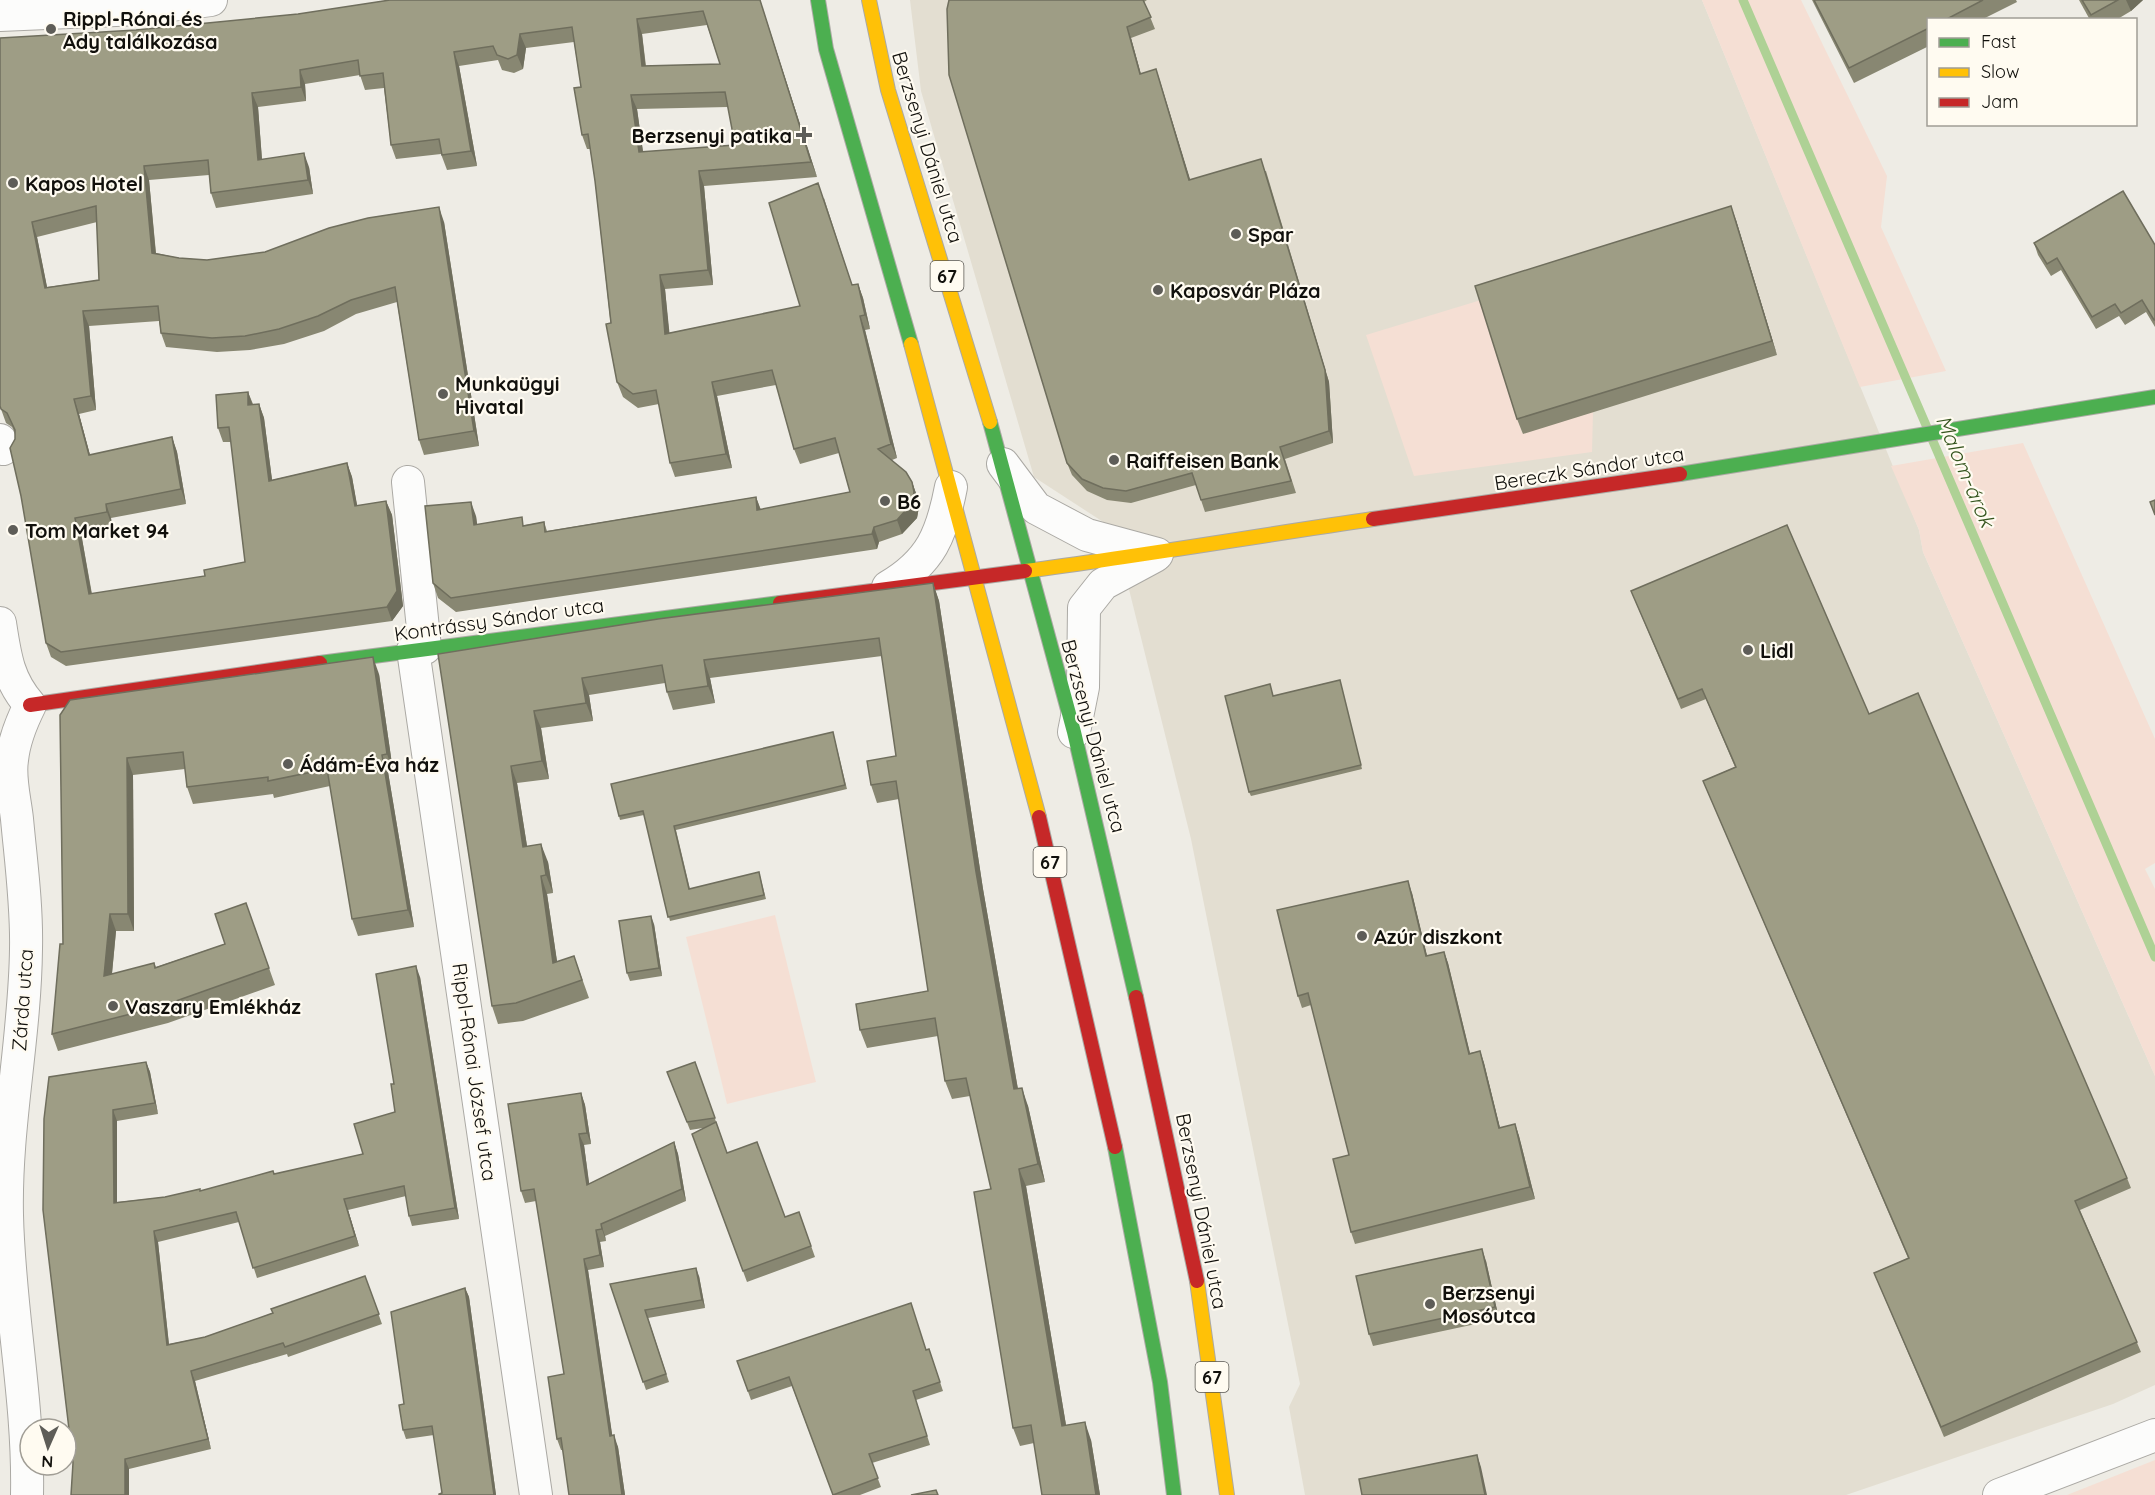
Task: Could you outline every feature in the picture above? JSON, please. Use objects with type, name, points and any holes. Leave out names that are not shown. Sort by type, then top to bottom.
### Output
[{"type":"main road","name":"67","points":[[818,0],[826,49],[951,487],[1025,759],[1115,1148],[1160,1382],[1174,1495]]},
{"type":"main road","name":"Berzsenyi Dániel utca","points":[[869,0],[888,90],[1003,464],[1028,570],[1074,732],[1106,859],[1192,1249],[1211,1367],[1227,1495]]},
{"type":"main road","name":"Bereczk Sándor utca","points":[[974,578],[1158,554],[1269,534],[1569,492],[2155,397]]},
{"type":"main road","name":"Kontrássy Sándor utca","points":[[30,705],[419,649],[888,587],[974,578]]},
{"type":"street","points":[[0,15],[139,9],[211,0]]},
{"type":"street","points":[[1003,464],[1036,508],[1087,535],[1158,554]]},
{"type":"street","name":"Rippl-Rónai József utca","points":[[408,482],[419,649],[536,1495]]},
{"type":"street","points":[[888,587],[916,567],[937,540],[951,487]]},
{"type":"street","points":[[1074,732],[1083,687],[1084,608],[1103,584],[1158,554]]},
{"type":"street","points":[[0,623],[7,669],[16,688],[30,705]]},
{"type":"street","name":"Zárda utca","points":[[27,1495],[22,1380],[12,1301],[7,1216],[7,1147],[10,1033],[25,995],[26,948],[24,886],[11,763],[18,729],[30,705]]},
{"type":"street","points":[[1999,1495],[2155,1435]]},
{"type":"shaded area","points":[[910,0],[1702,0],[1919,530],[1923,552],[2155,1076],[2155,1385],[2113,1404],[1846,1495],[1305,1495],[1289,1407],[1300,1384],[1191,839],[1114,529],[1034,477],[921,91]]},
{"type":"shaded area","points":[[1702,0],[1801,0],[1887,176],[1881,227],[1946,371],[1860,387]]},
{"type":"shaded area","points":[[1481,300],[1522,433],[1593,412],[1592,452],[1414,476],[1366,335]]},
{"type":"shaded area","points":[[2023,443],[2155,739],[2155,863],[2145,869],[2155,889],[2155,1076],[1923,552],[1919,530],[1891,466]]},
{"type":"shaded area","points":[[775,915],[816,1082],[727,1104],[686,937]]},
{"type":"shaded area","points":[[2155,1460],[2155,1495],[2067,1495]]},
{"type":"building","points":[[390,0],[760,0],[811,162],[699,171],[708,270],[660,275],[665,334],[800,306],[769,203],[818,183],[852,285],[858,284],[865,315],[860,316],[891,444],[878,449],[906,472],[912,482],[914,492],[912,503],[897,520],[874,527],[872,534],[451,598],[433,583],[425,506],[471,502],[474,525],[522,517],[523,526],[544,522],[545,532],[756,497],[757,510],[850,492],[835,438],[794,449],[772,370],[712,382],[726,454],[670,463],[656,390],[633,394],[617,382],[606,324],[611,323],[595,181],[588,134],[582,135],[574,88],[581,87],[572,27],[520,34],[517,55],[508,59],[497,55],[493,46],[454,52],[471,151],[442,155],[439,139],[391,145],[383,73],[360,76],[358,60],[300,70],[301,87],[252,93],[258,160],[304,153],[308,180],[211,193],[208,160],[144,166],[152,253],[207,260],[265,252],[329,228],[368,218],[439,207],[474,431],[419,440],[395,287],[351,300],[318,316],[279,329],[245,336],[212,338],[161,333],[158,306],[83,311],[91,396],[74,399],[89,455],[172,437],[181,489],[106,504],[107,512],[75,518],[89,594],[205,576],[204,570],[245,562],[229,427],[218,428],[216,395],[248,392],[248,405],[259,404],[269,481],[347,463],[355,506],[386,501],[397,591],[387,607],[61,652],[46,643],[21,496],[10,448],[15,439],[15,430],[7,413],[0,406],[0,38],[136,30],[298,14]],"holes":[[[703,11],[720,64],[642,66],[637,19]],[[725,92],[735,145],[639,152],[631,95]],[[96,206],[99,280],[45,288],[32,222]]]},
{"type":"building","name":"Kaposvár Pláza","points":[[949,0],[1143,0],[1151,17],[1127,27],[1140,74],[1156,69],[1189,180],[1261,159],[1325,370],[1329,431],[1280,447],[1291,481],[1201,500],[1192,473],[1126,491],[1103,488],[1082,479],[1067,463],[949,75],[947,9]]},
{"type":"building","points":[[1814,0],[1983,0],[1949,18],[1927,18],[1927,29],[1849,68]]},
{"type":"building","points":[[2082,0],[2118,0],[2091,15]]},
{"type":"building","points":[[2123,191],[2155,245],[2155,320],[2142,300],[2121,313],[2115,304],[2092,317],[2057,258],[2047,264],[2034,243]]},
{"type":"building","points":[[1731,206],[1772,341],[1517,419],[1475,286]]},
{"type":"building","points":[[2155,500],[2155,515],[2150,502]]},
{"type":"building","points":[[1787,525],[1869,714],[1918,693],[2127,1178],[2075,1201],[2137,1342],[1941,1427],[1874,1273],[1909,1258],[1703,781],[1736,767],[1702,689],[1678,699],[1631,591]]},
{"type":"building","points":[[933,583],[976,872],[1014,1089],[1022,1088],[1038,1164],[1019,1169],[1062,1426],[1085,1422],[1096,1495],[1042,1495],[1031,1425],[1013,1428],[974,1192],[991,1189],[966,1078],[945,1081],[935,1018],[860,1030],[856,1004],[928,991],[896,781],[871,785],[867,761],[896,756],[879,638],[704,660],[708,686],[667,692],[662,665],[582,678],[586,703],[534,711],[542,761],[511,766],[523,847],[541,844],[546,875],[541,876],[553,963],[574,956],[582,980],[516,1003],[492,1006],[438,654],[658,619]]},
{"type":"building","points":[[373,657],[387,754],[382,755],[408,910],[352,919],[327,769],[268,781],[268,777],[187,787],[183,752],[127,758],[128,914],[110,914],[104,976],[154,963],[155,968],[225,944],[215,914],[246,903],[269,968],[162,1006],[52,1034],[60,944],[63,944],[60,715],[70,700]]},
{"type":"building","points":[[1340,680],[1361,765],[1249,792],[1225,696],[1270,684],[1273,696]]},
{"type":"building","points":[[833,732],[845,785],[674,826],[689,889],[759,872],[764,895],[668,917],[643,811],[619,816],[611,784]]},
{"type":"building","points":[[1408,881],[1426,956],[1444,952],[1469,1054],[1480,1051],[1499,1128],[1515,1124],[1530,1187],[1351,1232],[1333,1159],[1349,1155],[1308,993],[1298,996],[1277,910]]},
{"type":"building","points":[[651,916],[659,968],[627,973],[619,921]]},
{"type":"building","points":[[416,966],[455,1208],[409,1216],[404,1186],[344,1199],[355,1236],[253,1268],[236,1212],[154,1231],[167,1345],[205,1337],[273,1313],[271,1309],[365,1276],[379,1314],[285,1347],[283,1343],[191,1371],[208,1439],[125,1459],[125,1495],[71,1495],[72,1477],[78,1477],[78,1417],[68,1417],[43,1210],[44,1119],[49,1077],[146,1062],[155,1103],[113,1110],[114,1203],[165,1197],[200,1189],[200,1191],[273,1171],[274,1174],[363,1154],[354,1124],[395,1112],[391,1084],[394,1084],[376,974]]},
{"type":"building","points":[[695,1062],[715,1118],[687,1122],[667,1072]]},
{"type":"building","points":[[581,1093],[587,1133],[579,1134],[587,1185],[674,1142],[682,1189],[601,1224],[602,1229],[596,1230],[600,1255],[584,1259],[610,1436],[614,1435],[622,1495],[569,1495],[561,1438],[557,1439],[548,1377],[564,1374],[534,1189],[521,1191],[508,1104]]},
{"type":"building","points":[[716,1122],[727,1153],[757,1142],[785,1217],[799,1212],[811,1246],[743,1271],[692,1134]]},
{"type":"building","name":"Berzsenyi Mosóutca","points":[[1482,1249],[1495,1307],[1369,1334],[1356,1276]]},
{"type":"building","points":[[696,1268],[702,1300],[645,1310],[666,1374],[643,1382],[610,1284]]},
{"type":"building","points":[[465,1288],[494,1495],[439,1495],[442,1493],[432,1426],[403,1430],[399,1405],[404,1404],[391,1312]]},
{"type":"building","points":[[911,1303],[926,1350],[929,1349],[940,1382],[913,1391],[927,1436],[869,1454],[878,1478],[833,1495],[789,1377],[748,1391],[737,1361]]},
{"type":"building","points":[[1477,1455],[1485,1495],[1362,1495],[1359,1479]]},
{"type":"building","points":[[936,1490],[938,1495],[911,1495]]},
{"type":"waterway","name":"Malom-árok","points":[[1743,0],[2155,957]]},
{"type":"traffic: fast","points":[[818,0],[826,49],[911,344]]},
{"type":"traffic: fast","points":[[1680,474],[2155,397]]},
{"type":"traffic: fast","points":[[990,422],[1074,732],[1136,997]]},
{"type":"traffic: fast","points":[[320,663],[780,603]]},
{"type":"traffic: fast","points":[[1115,1147],[1160,1382],[1174,1495]]},
{"type":"traffic: slow","points":[[869,0],[888,90],[990,422]]},
{"type":"traffic: slow","points":[[911,344],[1039,817]]},
{"type":"traffic: slow","points":[[1025,571],[1373,519]]},
{"type":"traffic: slow","points":[[1197,1281],[1227,1495]]},
{"type":"traffic: jam","points":[[1373,519],[1680,474]]},
{"type":"traffic: jam","points":[[780,603],[1025,571]]},
{"type":"traffic: jam","points":[[30,705],[320,663]]},
{"type":"traffic: jam","points":[[1039,817],[1115,1147]]},
{"type":"traffic: jam","points":[[1136,997],[1197,1281]]},
{"type":"place","name":"Rippl-Rónai és Ady találkozása","points":[[51,29]]},
{"type":"place","name":"Berzsenyi patika","points":[[804,135]]},
{"type":"place","name":"Kapos Hotel","points":[[13,183]]},
{"type":"place","name":"Spar","points":[[1236,234]]},
{"type":"place","name":"Kaposvár Pláza","points":[[1158,290]]},
{"type":"place","name":"Munkaügyi Hivatal","points":[[443,394]]},
{"type":"place","name":"Raiffeisen Bank","points":[[1114,460]]},
{"type":"place","name":"B6","points":[[885,501]]},
{"type":"place","name":"Tom Market 94","points":[[13,530]]},
{"type":"place","name":"Lidl","points":[[1748,650]]},
{"type":"place","name":"Ádám-Éva ház","points":[[288,764]]},
{"type":"place","name":"Azúr diszkont","points":[[1362,936]]},
{"type":"place","name":"Vaszary Emlékház","points":[[113,1006]]},
{"type":"place","name":"Berzsenyi Mosóutca","points":[[1430,1304]]}]
